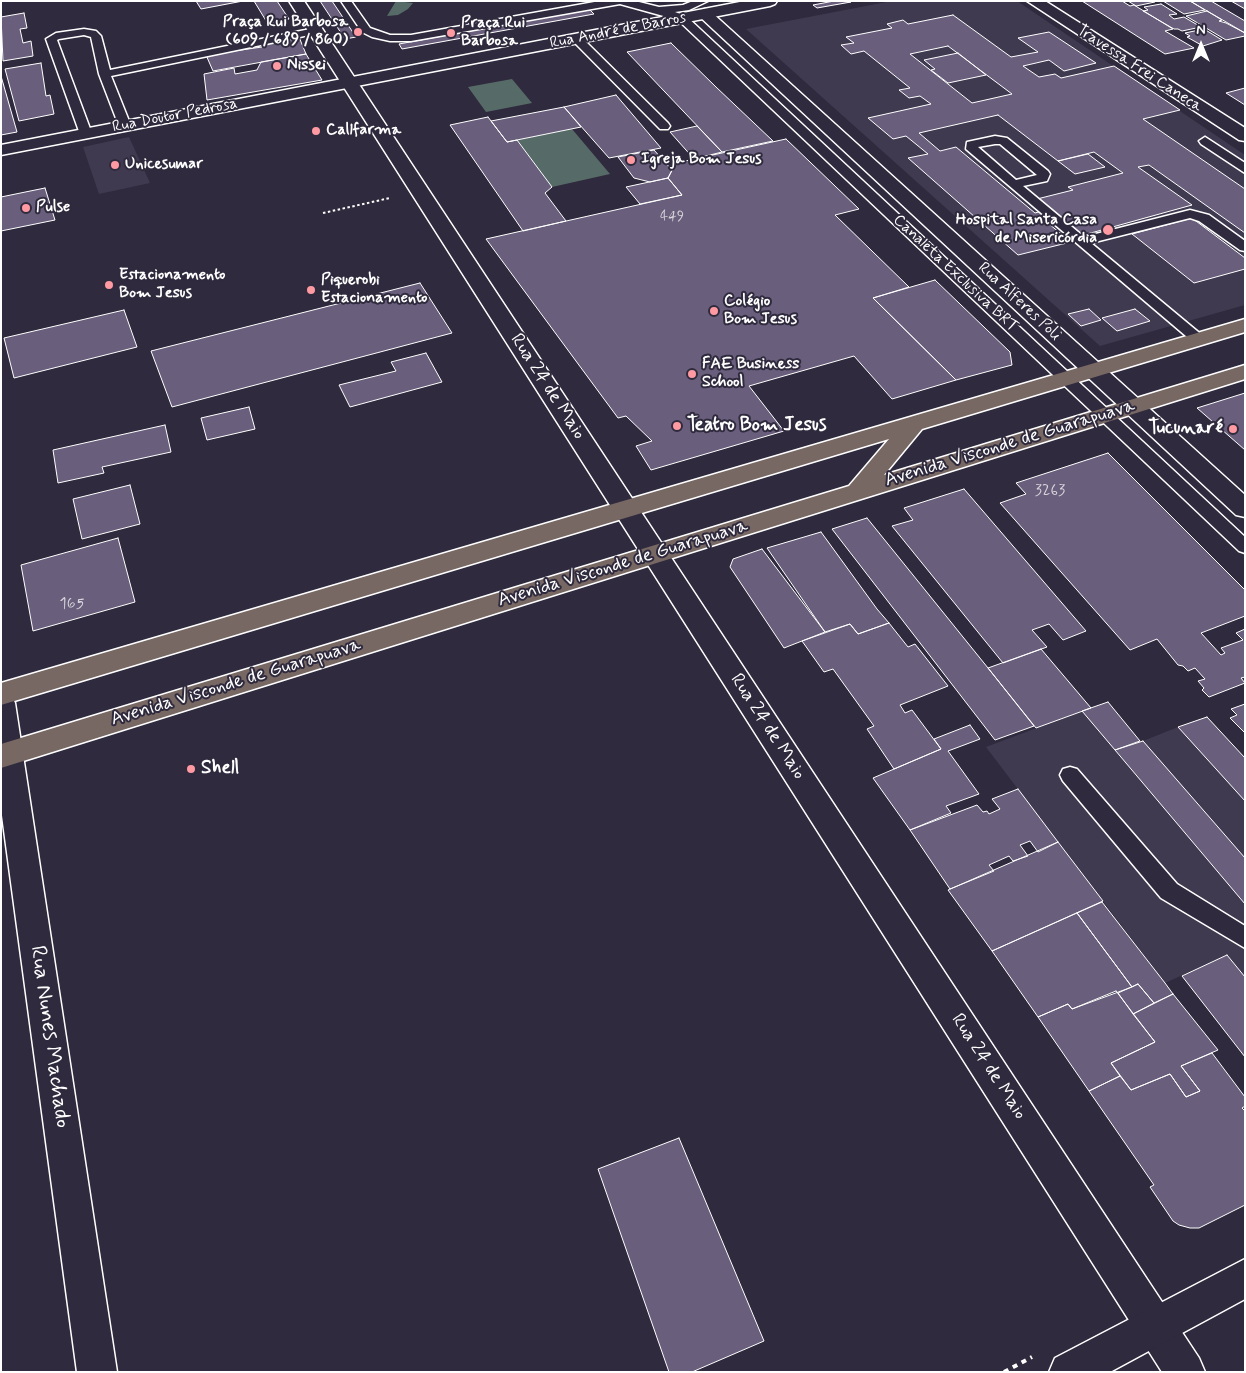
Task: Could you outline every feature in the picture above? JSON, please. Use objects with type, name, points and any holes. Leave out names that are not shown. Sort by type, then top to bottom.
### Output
[{"type":"main road","points":[[1,694],[1245,325]]},
{"type":"main road","name":"Avenida Visconde de Guarapuava","points":[[5,755],[1245,372]]},
{"type":"main road","points":[[858,491],[914,423]]},
{"type":"street","name":"Rua 24 de Maio","points":[[296,1],[1186,1372]]},
{"type":"street","name":"Rua André de Barros","points":[[349,83],[682,18],[704,6],[770,1]]},
{"type":"street","name":"Travessa Frei Caneca","points":[[1034,1],[1245,136]]},
{"type":"street","name":"Rua Alferes Poli","points":[[704,6],[1093,370],[1245,509]]},
{"type":"street","name":"Rua Doutor Pedrosa","points":[[1,150],[349,83]]},
{"type":"street","name":"Rua Nunes Machado","points":[[1,703],[5,755],[97,1372]]},
{"type":"street","points":[[1070,1372],[1245,1278]]},
{"type":"lane","points":[[346,1],[366,30],[376,35],[390,38],[411,38],[620,1],[659,10],[704,6]]},
{"type":"lane","name":"Canaleta Exclusiva BRT","points":[[659,10],[682,18],[1245,547]]},
{"type":"lane","points":[[105,74],[315,31]]},
{"type":"lane","points":[[86,134],[51,39],[56,36],[92,33],[96,36],[105,74],[125,126]]},
{"type":"lane","points":[[577,39],[664,126]]},
{"type":"lane","points":[[1014,184],[1043,178],[1044,174],[1003,141],[995,140],[972,145],[972,149],[1198,339]]},
{"type":"lane","points":[[1205,142],[1245,169]]},
{"type":"lane","points":[[1082,241],[1190,214],[1204,218],[1245,247]]},
{"type":"lane","points":[[1070,775],[1169,891],[1245,938]]},
{"type":"path","points":[[322,213],[420,192]]},
{"type":"shaded area","name":"Hospital Santa Casa de Misericórdia","points":[[892,1],[1017,1],[1245,155],[1245,305],[1100,346],[746,29]]},
{"type":"shaded area","name":"Unicesumar","points":[[129,137],[150,183],[99,194],[83,147]]},
{"type":"shaded area","points":[[1082,711],[1245,904],[1245,977],[1227,955],[1165,983],[986,747]]},
{"type":"shaded area","points":[[1178,727],[1245,801],[1245,858],[1143,741]]},
{"type":"green space","points":[[396,1],[413,3],[408,9],[398,15],[387,16]]},
{"type":"green space","points":[[512,79],[532,103],[486,112],[468,87]]},
{"type":"green space","points":[[572,129],[610,174],[552,187],[517,140]]},
{"type":"building","points":[[196,1],[243,1],[201,9]]},
{"type":"building","points":[[254,1],[277,1],[289,19],[268,24]]},
{"type":"building","points":[[320,1],[332,1],[356,37],[345,39]]},
{"type":"building","points":[[834,1],[851,2],[817,8],[813,5]]},
{"type":"building","points":[[1082,1],[1122,1],[1130,6],[1134,5],[1173,29],[1165,31],[1194,48],[1165,54]]},
{"type":"building","points":[[1128,1],[1154,1],[1155,2],[1136,6]]},
{"type":"building","points":[[1163,1],[1190,1],[1205,10],[1184,14]]},
{"type":"building","points":[[1190,1],[1211,1],[1245,21],[1245,33]]},
{"type":"building","points":[[1231,1],[1245,1],[1245,9]]},
{"type":"building","points":[[1161,4],[1177,14],[1169,15],[1174,19],[1184,17],[1201,27],[1182,31],[1174,29],[1143,11],[1148,10],[1144,7]]},
{"type":"building","name":"Praça Rui Barbosa","points":[[589,9],[594,14],[402,49],[399,44]]},
{"type":"building","points":[[1207,11],[1222,20],[1219,21],[1245,33],[1245,36],[1226,40],[1186,16]]},
{"type":"building","points":[[24,13],[27,28],[20,29],[23,43],[31,41],[33,56],[3,61],[1,17]]},
{"type":"building","points":[[953,15],[1011,57],[1038,52],[1018,38],[1049,32],[1096,63],[1064,71],[1049,60],[1023,66],[1039,77],[1055,74],[1061,78],[1114,66],[1180,110],[1143,119],[1245,189],[1245,233],[1149,165],[1138,167],[1192,205],[1080,236],[1062,221],[1049,224],[1071,242],[1018,255],[908,158],[928,154],[906,136],[893,139],[868,118],[931,104],[920,96],[909,98],[899,90],[910,88],[864,51],[851,54],[841,45],[854,43],[846,37],[892,28],[887,24],[903,20],[908,24]],"holes":[[[948,46],[1012,94],[972,103],[910,54]],[[998,115],[1058,161],[1094,152],[1123,173],[1068,187],[1073,190],[1037,199],[1049,209],[1035,213],[956,147],[940,151],[919,133]]]},
{"type":"building","points":[[1204,29],[1222,40],[1203,46],[1187,37],[1190,36],[1185,33]]},
{"type":"building","points":[[299,37],[306,54],[213,71],[206,55],[262,47],[260,45],[267,44],[266,42]]},
{"type":"building","points":[[671,43],[773,141],[722,152],[627,52]]},
{"type":"building","points":[[958,53],[986,75],[948,83],[931,70],[935,69],[924,60]]},
{"type":"building","points":[[306,54],[322,80],[207,100],[204,74],[234,68],[235,74],[257,70],[261,62]]},
{"type":"building","points":[[41,63],[46,96],[50,95],[54,114],[19,121],[5,69]]},
{"type":"building","points":[[1,76],[17,132],[1,135]]},
{"type":"building","points":[[1245,88],[1245,105],[1226,93]]},
{"type":"building","points":[[616,95],[661,148],[609,158],[564,107]]},
{"type":"building","points":[[564,107],[581,127],[507,142],[491,121]]},
{"type":"building","points":[[488,117],[507,142],[517,140],[552,187],[545,193],[566,221],[523,231],[450,125]]},
{"type":"building","points":[[697,126],[722,152],[694,159],[670,132]]},
{"type":"building","name":"Colégio Bom Jesus","points":[[786,139],[859,209],[835,215],[909,287],[873,298],[956,380],[892,399],[854,356],[749,386],[784,431],[651,470],[636,446],[652,441],[626,416],[618,418],[486,239],[682,195],[668,178],[676,163]]},
{"type":"building","points":[[654,150],[672,170],[668,178],[650,182],[634,178],[618,157]]},
{"type":"building","points":[[1088,154],[1105,167],[1075,174],[1058,161]]},
{"type":"building","points":[[668,178],[682,195],[640,204],[626,187]]},
{"type":"building","name":"Pulse","points":[[45,188],[55,220],[1,231],[1,197]]},
{"type":"building","points":[[1192,218],[1245,258],[1245,269],[1194,283],[1132,234]]},
{"type":"building","points":[[935,280],[1010,352],[1012,365],[956,380],[873,298]]},
{"type":"building","points":[[420,283],[452,333],[172,407],[151,351]]},
{"type":"building","points":[[1089,309],[1101,320],[1081,326],[1068,314]]},
{"type":"building","points":[[1135,309],[1150,321],[1117,331],[1102,318]]},
{"type":"building","points":[[124,310],[137,347],[14,378],[4,338]]},
{"type":"building","points":[[426,353],[442,382],[350,407],[339,385],[396,371],[391,362]]},
{"type":"building","name":"Tucunaré","points":[[1245,393],[1245,450],[1197,408]]},
{"type":"building","points":[[249,407],[255,429],[207,440],[201,418]]},
{"type":"building","points":[[165,425],[171,452],[102,467],[104,473],[58,483],[53,450]]},
{"type":"building","points":[[1108,453],[1245,590],[1245,616],[1201,633],[1221,655],[1225,653],[1221,648],[1243,640],[1236,633],[1245,629],[1245,677],[1241,678],[1245,683],[1209,697],[1202,690],[1204,688],[1198,681],[1205,679],[1195,668],[1188,671],[1183,666],[1178,665],[1157,639],[1130,650],[1000,503],[1026,494],[1016,483]]},
{"type":"building","points":[[130,485],[140,524],[82,539],[73,499]]},
{"type":"building","points":[[964,489],[1086,631],[1063,640],[1049,624],[1032,630],[1047,647],[1003,663],[892,526],[913,520],[904,508]]},
{"type":"building","points":[[867,518],[1034,726],[995,740],[832,529]]},
{"type":"building","points":[[821,532],[889,623],[858,634],[850,624],[825,632],[767,548]]},
{"type":"building","points":[[118,538],[135,602],[33,631],[21,565]]},
{"type":"building","points":[[762,549],[825,632],[784,648],[730,567],[733,559]]},
{"type":"building","points":[[889,623],[908,647],[915,644],[948,686],[900,705],[905,713],[912,710],[941,749],[894,769],[867,729],[874,726],[833,669],[824,672],[802,641],[850,624],[858,634]]},
{"type":"building","points":[[1041,649],[1091,708],[1036,728],[988,668]]},
{"type":"building","points":[[1108,702],[1140,741],[1115,750],[1082,711]]},
{"type":"building","points":[[1245,704],[1245,733],[1230,718],[1237,715],[1231,709]]},
{"type":"building","points":[[1207,717],[1245,758],[1245,801],[1178,727]]},
{"type":"building","points":[[970,725],[980,739],[948,751],[979,794],[946,806],[951,813],[910,830],[873,778],[941,749],[934,739]]},
{"type":"building","points":[[1143,741],[1245,858],[1245,904],[1115,750]]},
{"type":"building","points":[[1018,789],[1058,842],[1038,852],[1030,841],[1020,845],[1028,856],[1013,861],[1009,856],[989,865],[994,871],[950,889],[910,830],[977,805],[983,812],[987,811],[989,814],[1000,809],[992,799]]},
{"type":"building","points":[[1058,842],[1103,901],[992,951],[948,890]]},
{"type":"building","points":[[1102,902],[1173,994],[1154,1003],[1138,984],[1132,987],[1077,913]]},
{"type":"building","points":[[1077,913],[1132,987],[1072,1009],[1068,1004],[1038,1017],[992,951]]},
{"type":"building","points":[[1227,955],[1245,977],[1245,1057],[1182,976]]},
{"type":"building","points":[[1138,984],[1154,1003],[1133,1014],[1118,993]]},
{"type":"building","points":[[1116,991],[1155,1042],[1111,1063],[1120,1076],[1089,1091],[1038,1017],[1068,1004],[1072,1009]]},
{"type":"building","points":[[1173,994],[1218,1050],[1181,1066],[1200,1091],[1186,1097],[1170,1074],[1131,1090],[1111,1063],[1155,1042],[1133,1014]]},
{"type":"building","points":[[1212,1053],[1245,1097],[1245,1106],[1242,1108],[1245,1111],[1245,1205],[1199,1228],[1190,1228],[1173,1221],[1150,1187],[1154,1185],[1089,1091],[1120,1076],[1131,1090],[1170,1074],[1186,1097],[1200,1091],[1181,1066]]},
{"type":"building","points":[[679,1138],[764,1341],[692,1372],[669,1372],[598,1169]]},
{"type":"place","name":"Praça Rui Barbosa (609 / 689 / 860)","points":[[358,32]]},
{"type":"place","name":"Praça Rui Barbosa","points":[[451,33]]},
{"type":"place","name":"Nissei","points":[[277,66]]},
{"type":"place","name":"Callfarma","points":[[316,131]]},
{"type":"place","name":"Igreja Bom Jesus","points":[[631,160]]},
{"type":"place","name":"Unicesumar","points":[[115,165]]},
{"type":"place","name":"Pulse","points":[[26,208]]},
{"type":"place","name":"Hospital Santa Casa de Misericórdia","points":[[1108,230]]},
{"type":"place","name":"Estacionamento Bom Jesus","points":[[109,285]]},
{"type":"place","name":"Piquerobi Estacionamento","points":[[311,290]]},
{"type":"place","name":"Colégio Bom Jesus","points":[[714,311]]},
{"type":"place","name":"FAE Business School","points":[[692,374]]},
{"type":"place","name":"Teatro Bom Jesus","points":[[677,426]]},
{"type":"place","name":"Tucunaré","points":[[1233,429]]},
{"type":"place","name":"Shell","points":[[191,769]]}]
